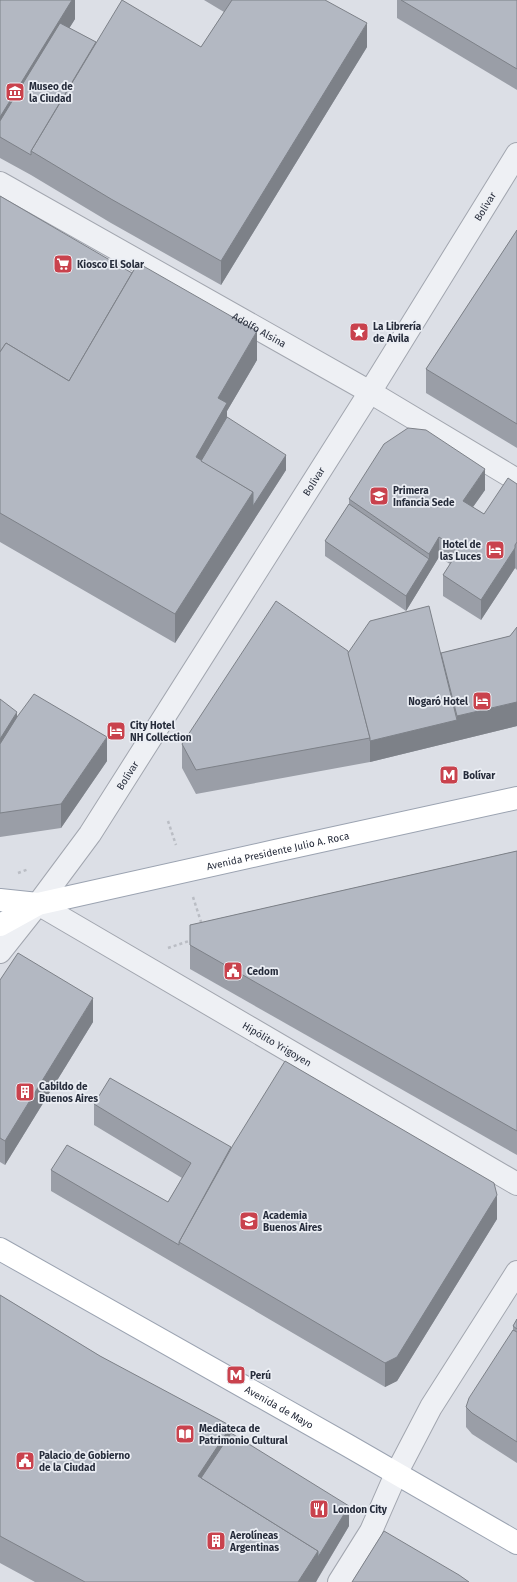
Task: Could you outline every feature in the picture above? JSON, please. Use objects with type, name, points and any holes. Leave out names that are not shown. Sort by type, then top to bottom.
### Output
[{"type":"main road","name":"Avenida Presidente Julio A. Roca","points":[[38,904],[517,798]]},
{"type":"main road","points":[[0,900],[38,904]]},
{"type":"main road","name":"Bolívar","points":[[0,925],[38,904]]},
{"type":"main road","name":"Avenida de Mayo","points":[[0,1249],[517,1543]]},
{"type":"street","name":"Bolívar","points":[[0,952],[90,834],[370,392],[517,154]]},
{"type":"street","name":"Adolfo Alsina","points":[[0,183],[370,392],[517,480]]},
{"type":"street","name":"Hipólito Yrigoyen","points":[[38,904],[517,1184]]},
{"type":"street","points":[[339,1582],[371,1531],[396,1474],[431,1407],[517,1272]]},
{"type":"path","points":[[168,821],[186,871],[204,930]]},
{"type":"path","points":[[132,960],[195,940]]},
{"type":"building","name":"Museo de la Ciudad","points":[[0,0],[72,0],[0,117]]},
{"type":"building","points":[[122,0],[201,47],[232,0],[325,0],[367,23],[221,261],[111,199],[31,151]]},
{"type":"building","points":[[401,0],[517,0],[517,69]]},
{"type":"building","points":[[60,23],[96,42],[31,151],[31,155],[0,137],[0,121]]},
{"type":"building","points":[[0,196],[132,273],[69,381],[6,343],[0,352]]},
{"type":"building","points":[[517,230],[517,424],[426,369]]},
{"type":"building","points":[[138,263],[257,331],[218,398],[227,403],[196,457],[253,492],[175,614],[0,513],[0,352],[6,343],[69,381]]},
{"type":"building","points":[[227,417],[286,455],[253,506],[253,492],[201,461]]},
{"type":"building","points":[[408,428],[426,430],[485,469],[463,501],[484,514],[508,478],[517,484],[517,542],[515,548],[481,600],[443,575],[459,550],[439,537],[429,554],[349,499],[384,444]]},
{"type":"building","points":[[349,504],[429,559],[406,596],[325,541]]},
{"type":"building","points":[[276,601],[348,651],[370,738],[196,770],[182,744]]},
{"type":"building","points":[[429,606],[457,720],[370,741],[348,653],[370,621]]},
{"type":"building","name":"Nogaró Hotel","points":[[517,627],[517,702],[457,716],[441,653],[510,636]]},
{"type":"building","points":[[34,694],[107,737],[61,804],[0,813],[0,744]]},
{"type":"building","points":[[0,699],[17,712],[0,739]]},
{"type":"building","points":[[517,851],[517,1131],[190,945],[190,925]]},
{"type":"building","name":"Cabildo de Buenos Aires","points":[[18,953],[93,998],[5,1141],[0,1138],[0,980]]},
{"type":"building","points":[[285,1061],[494,1183],[497,1195],[397,1357],[385,1363],[179,1242],[233,1145]]},
{"type":"building","points":[[110,1078],[231,1147],[179,1242],[179,1245],[51,1170],[67,1145],[168,1202],[191,1163],[94,1104]]},
{"type":"building","points":[[0,1295],[100,1356],[231,1426],[198,1476],[318,1551],[298,1582],[85,1582],[0,1536]]},
{"type":"building","points":[[517,1319],[517,1329],[513,1326]]},
{"type":"building","points":[[513,1330],[517,1332],[517,1442],[472,1413],[466,1407],[469,1398]]},
{"type":"building","points":[[231,1433],[349,1506],[318,1557],[318,1551],[201,1478]]},
{"type":"building","points":[[384,1531],[459,1575],[469,1582],[352,1582]]},
{"type":"place","name":"Museo de la Ciudad","points":[[15,92]]},
{"type":"place","name":"Kiosco El Solar","points":[[63,264]]},
{"type":"place","name":"La Librería de Avila","points":[[359,332]]},
{"type":"place","name":"Primera Infancia Sede","points":[[379,496]]},
{"type":"place","name":"Hotel de las Luces","points":[[495,550]]},
{"type":"place","name":"Nogaró Hotel","points":[[482,701]]},
{"type":"place","name":"City Hotel NH Collection","points":[[116,731]]},
{"type":"place","name":"Bolívar","points":[[449,775]]},
{"type":"place","name":"Cedom","points":[[233,971]]},
{"type":"place","name":"Cabildo de Buenos Aires","points":[[25,1092]]},
{"type":"place","name":"Academia Buenos Aires","points":[[249,1221]]},
{"type":"place","name":"Perú","points":[[236,1375]]},
{"type":"place","name":"Mediateca de Patrimonio Cultural","points":[[185,1434]]},
{"type":"place","name":"Palacio de Gobierno de la Ciudad","points":[[25,1461]]},
{"type":"place","name":"London City","points":[[319,1509]]},
{"type":"place","name":"Aerolíneas Argentinas","points":[[216,1541]]}]
